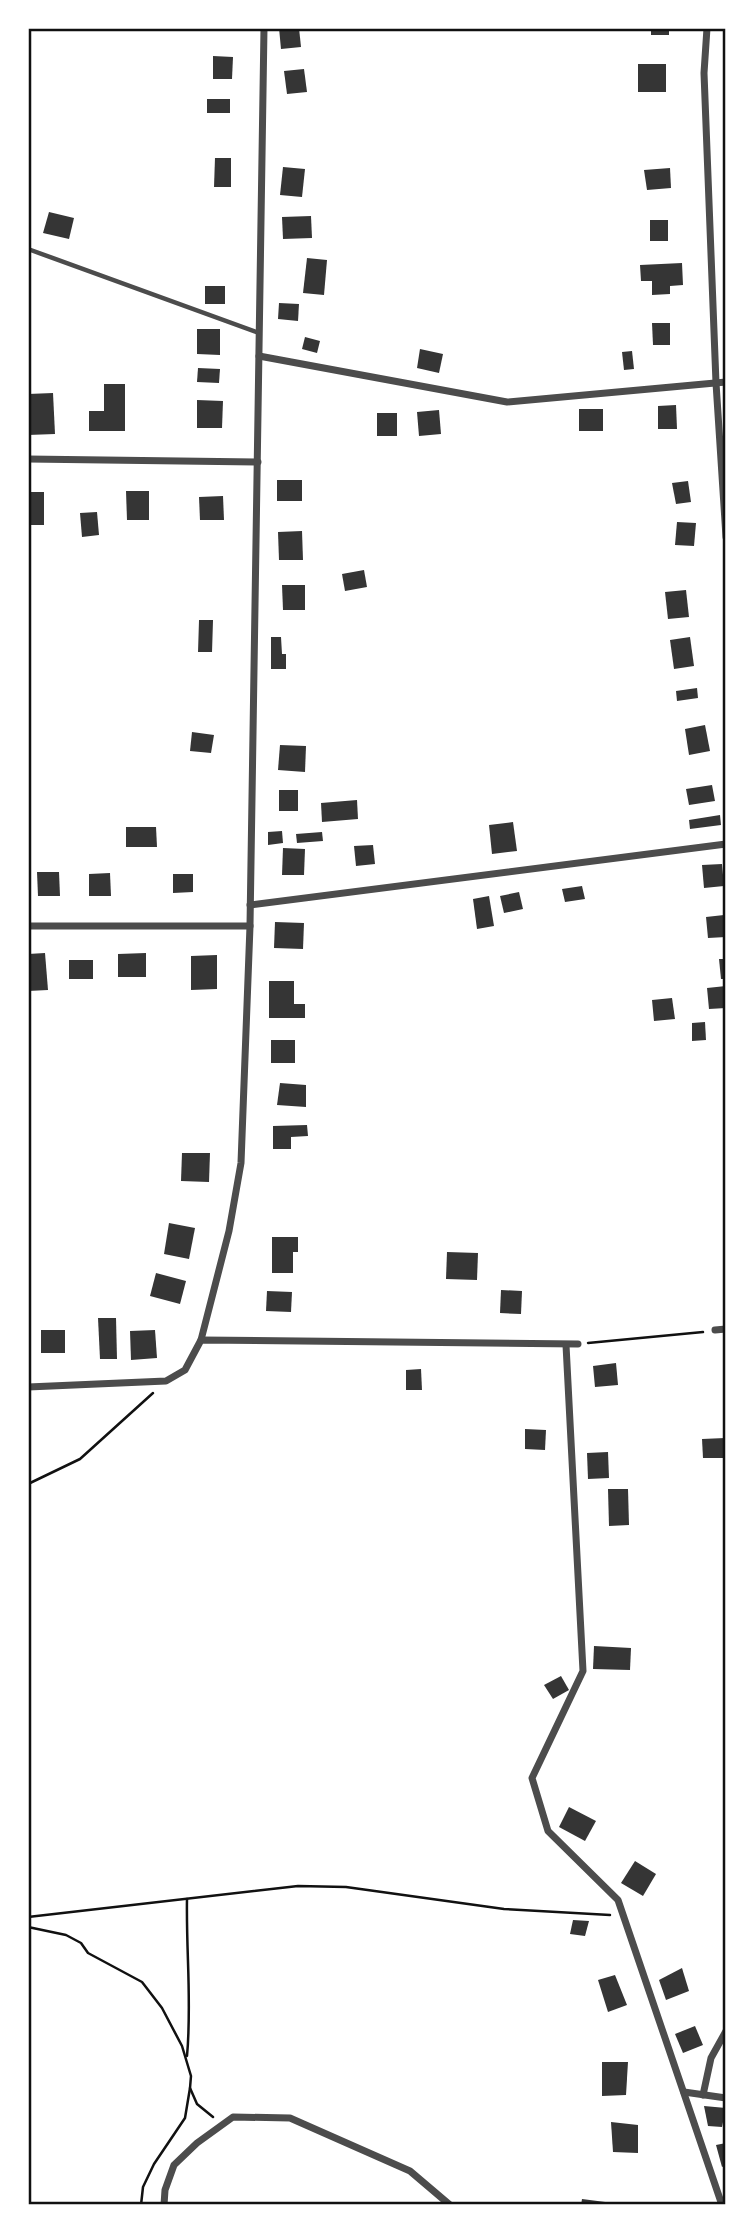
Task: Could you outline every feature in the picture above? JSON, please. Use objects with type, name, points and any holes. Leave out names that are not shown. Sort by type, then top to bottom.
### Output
[{"type":"street","points":[[28,1387],[166,1381],[185,1370],[201,1340],[229,1231],[241,1163],[250,926],[264,28]]},
{"type":"street","points":[[706,28],[704,73],[716,383],[726,537]]},
{"type":"street","points":[[259,356],[507,402],[726,383]]},
{"type":"street","points":[[28,459],[257,462]]},
{"type":"street","points":[[250,905],[726,844]]},
{"type":"street","points":[[28,926],[250,926]]},
{"type":"street","points":[[715,1330],[726,1329]]},
{"type":"street","points":[[201,1340],[578,1345]]},
{"type":"street","points":[[566,1345],[583,1671],[532,1778],[548,1831],[618,1900],[722,2205]]},
{"type":"street","points":[[703,2095],[710,2058],[726,2031]]},
{"type":"street","points":[[684,2092],[726,2098]]},
{"type":"street","points":[[164,2205],[165,2189],[174,2165],[197,2143],[233,2117],[290,2118],[410,2171],[450,2205]]},
{"type":"lane","points":[[28,249],[260,333]]},
{"type":"path","points":[[578,1345],[715,1330]]},
{"type":"path","points":[[28,1484],[80,1459],[166,1381]]},
{"type":"path","points":[[28,1917],[298,1886],[346,1887],[504,1909],[624,1915]]},
{"type":"path","points":[[186,2058],[190,2025],[187,1899]]},
{"type":"path","points":[[28,1927],[66,1935],[81,1943],[88,1952],[142,1982],[162,2008],[186,2058],[191,2076],[185,2118],[154,2164],[143,2187],[141,2205]]},
{"type":"path","points":[[190,2088],[197,2104],[215,2118],[233,2117]]},
{"type":"building","points":[[279,28],[299,28],[301,47],[281,49]]},
{"type":"building","points":[[651,28],[669,28],[669,35],[651,35]]},
{"type":"building","points":[[213,56],[233,57],[232,79],[213,79]]},
{"type":"building","points":[[638,64],[666,64],[666,92],[638,92]]},
{"type":"building","points":[[304,69],[307,92],[287,94],[284,71]]},
{"type":"building","points":[[207,99],[230,99],[230,113],[207,113]]},
{"type":"building","points":[[215,158],[231,158],[231,187],[214,187]]},
{"type":"building","points":[[283,167],[305,169],[302,197],[280,195]]},
{"type":"building","points":[[670,168],[671,188],[647,190],[644,170]]},
{"type":"building","points":[[49,212],[74,218],[69,239],[43,233]]},
{"type":"building","points":[[311,216],[312,238],[283,239],[282,217]]},
{"type":"building","points":[[650,220],[668,220],[668,241],[650,241]]},
{"type":"building","points":[[307,258],[327,260],[324,295],[303,293]]},
{"type":"building","points":[[682,263],[683,285],[670,286],[670,294],[652,295],[652,281],[641,281],[640,265]]},
{"type":"building","points":[[205,286],[225,286],[225,304],[205,304]]},
{"type":"building","points":[[279,303],[299,304],[298,321],[278,319]]},
{"type":"building","points":[[652,323],[670,323],[670,345],[653,345]]},
{"type":"building","points":[[197,329],[220,329],[220,355],[197,354]]},
{"type":"building","points":[[305,337],[320,341],[317,353],[302,349]]},
{"type":"building","points":[[420,349],[443,354],[439,373],[417,368]]},
{"type":"building","points":[[632,351],[634,369],[624,370],[622,352]]},
{"type":"building","points":[[198,368],[220,369],[219,383],[197,382]]},
{"type":"building","points":[[104,384],[125,384],[125,431],[89,431],[89,411],[104,411]]},
{"type":"building","points":[[53,393],[55,434],[28,435],[28,394]]},
{"type":"building","points":[[197,400],[223,401],[222,428],[197,428]]},
{"type":"building","points":[[676,405],[677,429],[658,429],[658,406]]},
{"type":"building","points":[[579,409],[603,409],[603,431],[579,431]]},
{"type":"building","points":[[439,410],[441,434],[419,436],[417,412]]},
{"type":"building","points":[[377,413],[397,413],[397,436],[377,436]]},
{"type":"building","points":[[277,480],[302,480],[302,501],[277,501]]},
{"type":"building","points":[[688,481],[691,502],[676,504],[672,483]]},
{"type":"building","points":[[126,491],[149,491],[149,520],[127,520]]},
{"type":"building","points":[[28,492],[44,492],[44,525],[28,525]]},
{"type":"building","points":[[223,496],[224,520],[200,520],[199,497]]},
{"type":"building","points":[[97,512],[99,535],[82,537],[80,513]]},
{"type":"building","points":[[677,522],[696,523],[694,546],[675,545]]},
{"type":"building","points":[[302,531],[303,560],[279,560],[278,532]]},
{"type":"building","points":[[364,570],[367,587],[345,591],[342,574]]},
{"type":"building","points":[[282,585],[305,585],[305,610],[283,610]]},
{"type":"building","points":[[686,590],[689,617],[668,619],[665,592]]},
{"type":"building","points":[[199,620],[213,620],[212,652],[198,652]]},
{"type":"building","points":[[271,637],[281,637],[282,654],[286,654],[286,669],[271,669]]},
{"type":"building","points":[[690,637],[694,666],[674,669],[670,640]]},
{"type":"building","points":[[697,688],[698,698],[677,701],[676,691]]},
{"type":"building","points":[[705,725],[710,751],[689,755],[685,729]]},
{"type":"building","points":[[192,732],[214,735],[211,753],[190,751]]},
{"type":"building","points":[[280,745],[306,746],[305,772],[278,770]]},
{"type":"building","points":[[712,785],[715,801],[689,805],[686,789]]},
{"type":"building","points":[[279,790],[298,790],[298,811],[279,811]]},
{"type":"building","points":[[357,800],[358,819],[322,822],[321,803]]},
{"type":"building","points":[[720,815],[721,825],[690,829],[689,820]]},
{"type":"building","points":[[513,822],[517,851],[492,854],[489,825]]},
{"type":"building","points":[[126,827],[156,827],[157,847],[126,847]]},
{"type":"building","points":[[282,831],[283,843],[268,845],[268,832]]},
{"type":"building","points":[[322,832],[323,841],[297,843],[296,834]]},
{"type":"building","points":[[373,845],[375,864],[356,866],[354,846]]},
{"type":"building","points":[[283,848],[305,849],[304,875],[282,875]]},
{"type":"building","points":[[722,864],[724,886],[704,888],[702,865]]},
{"type":"building","points":[[37,872],[59,872],[60,896],[38,896]]},
{"type":"building","points":[[110,873],[111,896],[89,896],[89,874]]},
{"type":"building","points":[[173,874],[193,874],[193,892],[173,893]]},
{"type":"building","points":[[582,886],[585,899],[565,902],[562,889]]},
{"type":"building","points":[[519,892],[523,909],[504,913],[500,896]]},
{"type":"building","points":[[489,896],[494,926],[477,929],[473,899]]},
{"type":"building","points":[[724,915],[726,937],[708,938],[706,917]]},
{"type":"building","points":[[275,922],[304,923],[303,949],[274,948]]},
{"type":"building","points":[[45,953],[48,990],[28,991],[28,954]]},
{"type":"building","points":[[146,953],[146,977],[118,977],[118,954]]},
{"type":"building","points":[[217,955],[217,989],[191,990],[191,956]]},
{"type":"building","points":[[719,959],[726,959],[726,979],[721,979]]},
{"type":"building","points":[[69,960],[93,960],[93,979],[69,979]]},
{"type":"building","points":[[269,981],[294,981],[294,1004],[305,1004],[305,1018],[269,1018]]},
{"type":"building","points":[[726,986],[726,1008],[709,1009],[707,988]]},
{"type":"building","points":[[672,998],[675,1019],[654,1021],[652,1000]]},
{"type":"building","points":[[705,1022],[706,1040],[692,1041],[692,1023]]},
{"type":"building","points":[[271,1040],[295,1040],[295,1063],[271,1063]]},
{"type":"building","points":[[280,1083],[306,1085],[306,1107],[277,1105]]},
{"type":"building","points":[[307,1125],[308,1136],[291,1137],[291,1149],[273,1149],[273,1126]]},
{"type":"building","points":[[182,1153],[210,1153],[209,1182],[181,1181]]},
{"type":"building","points":[[169,1223],[195,1228],[189,1259],[164,1254]]},
{"type":"building","points":[[272,1237],[298,1237],[298,1252],[293,1252],[293,1273],[272,1273]]},
{"type":"building","points":[[447,1252],[478,1253],[477,1280],[446,1279]]},
{"type":"building","points":[[156,1273],[186,1281],[180,1304],[150,1296]]},
{"type":"building","points":[[501,1290],[522,1291],[521,1314],[500,1313]]},
{"type":"building","points":[[267,1291],[292,1292],[291,1312],[266,1311]]},
{"type":"building","points":[[98,1318],[116,1318],[117,1359],[100,1359]]},
{"type":"building","points":[[41,1330],[65,1330],[65,1353],[41,1353]]},
{"type":"building","points":[[155,1330],[157,1358],[131,1360],[130,1331]]},
{"type":"building","points":[[616,1363],[618,1385],[595,1387],[593,1366]]},
{"type":"building","points":[[421,1369],[422,1390],[406,1390],[406,1370]]},
{"type":"building","points":[[525,1429],[546,1430],[545,1450],[525,1449]]},
{"type":"building","points":[[725,1438],[725,1458],[703,1458],[702,1439]]},
{"type":"building","points":[[608,1452],[609,1478],[588,1479],[587,1453]]},
{"type":"building","points":[[608,1489],[628,1489],[629,1525],[609,1526]]},
{"type":"building","points":[[594,1646],[631,1648],[630,1670],[593,1669]]},
{"type":"building","points":[[561,1676],[569,1690],[553,1699],[544,1685]]},
{"type":"building","points":[[569,1807],[596,1821],[585,1841],[559,1827]]},
{"type":"building","points":[[635,1861],[656,1874],[643,1896],[621,1883]]},
{"type":"building","points":[[573,1920],[589,1921],[585,1936],[570,1934]]},
{"type":"building","points":[[682,1968],[689,1991],[666,2000],[659,1980]]},
{"type":"building","points":[[615,1975],[627,2005],[608,2012],[598,1980]]},
{"type":"building","points":[[695,2026],[703,2045],[683,2053],[675,2034]]},
{"type":"building","points":[[602,2062],[628,2062],[626,2095],[602,2096]]},
{"type":"building","points":[[704,2106],[726,2108],[722,2127],[708,2126]]},
{"type":"building","points":[[611,2122],[638,2125],[638,2153],[613,2152]]},
{"type":"building","points":[[726,2143],[726,2165],[722,2167],[716,2145]]},
{"type":"building","points":[[582,2199],[613,2203],[613,2205],[581,2205]]}]
